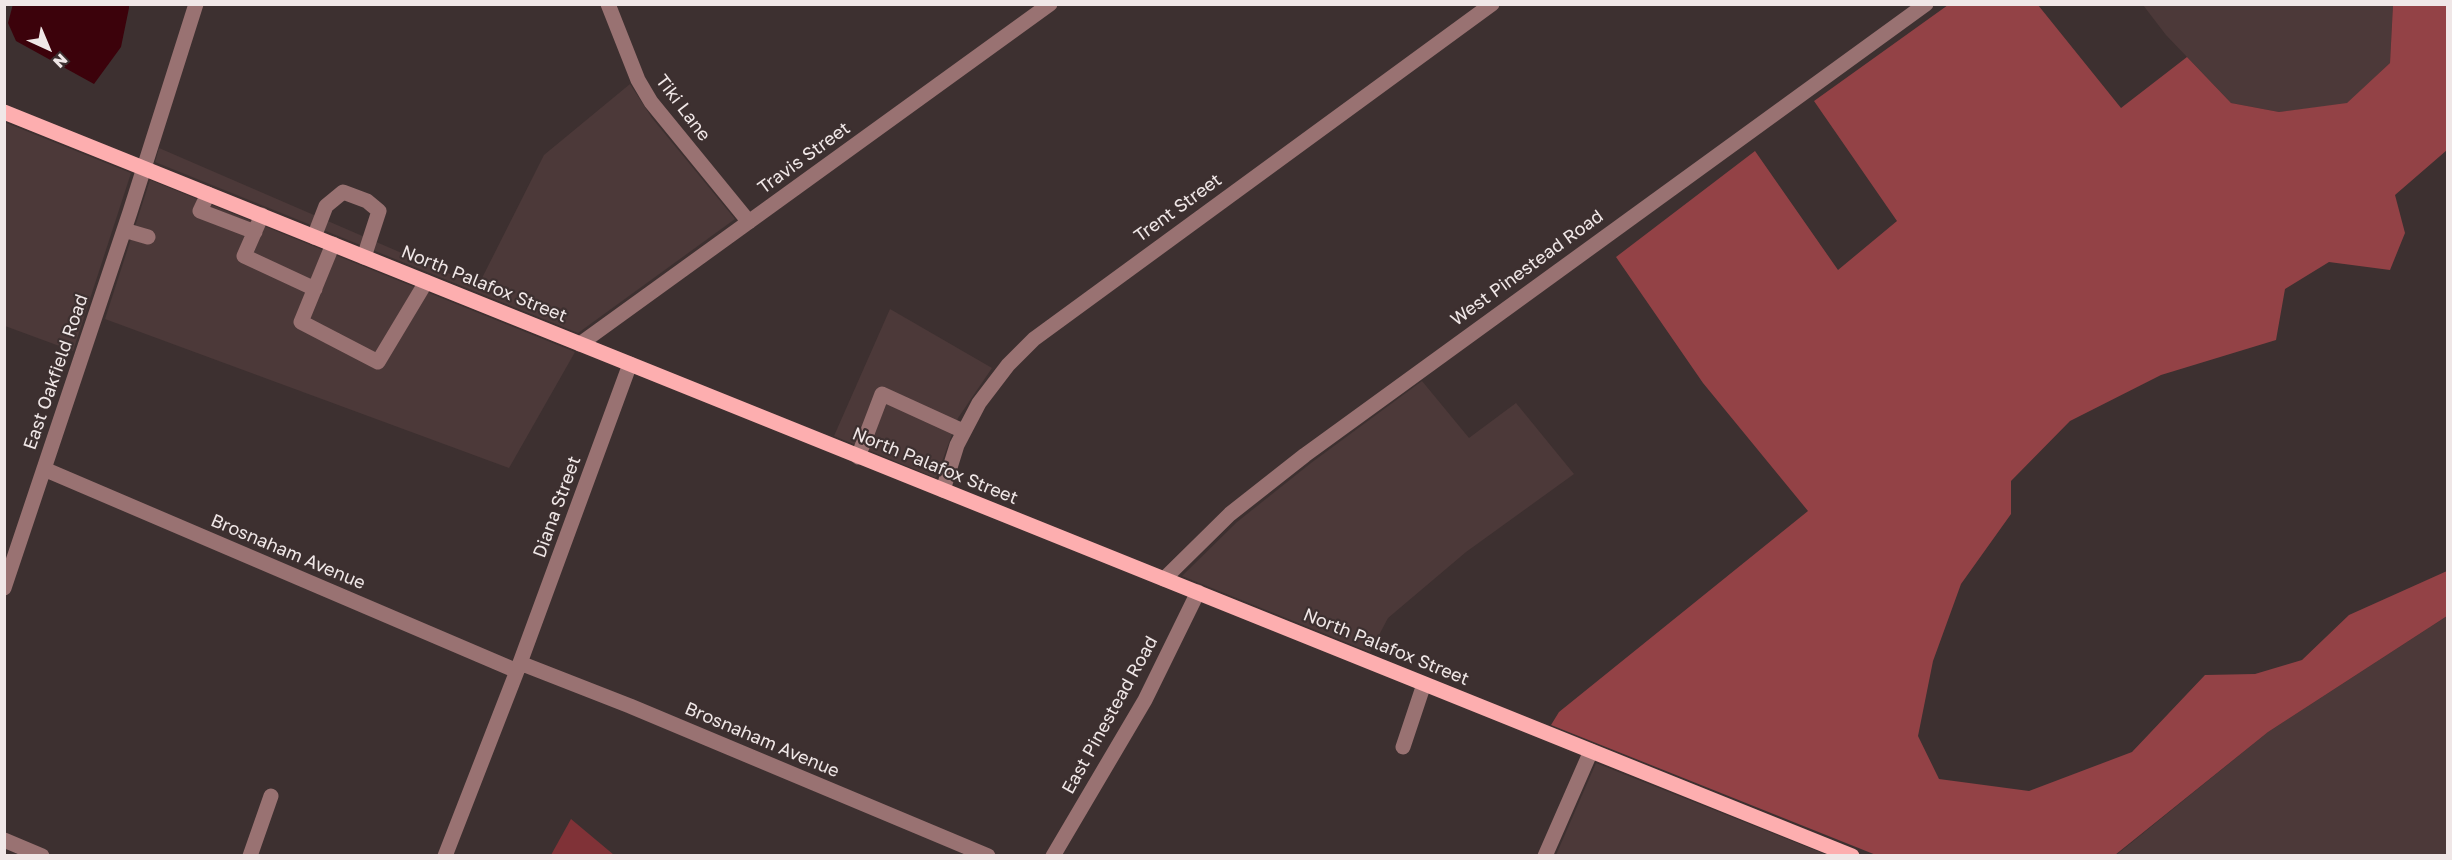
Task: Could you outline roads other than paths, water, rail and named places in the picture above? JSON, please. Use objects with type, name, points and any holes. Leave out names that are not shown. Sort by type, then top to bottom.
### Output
[{"type":"main road","name":"North Palafox Street","points":[[4,112],[1852,855]]},
{"type":"street","name":"East Oakfield Road","points":[[4,588],[124,230],[196,4]]},
{"type":"street","name":"Tiki Lane","points":[[608,4],[638,80],[651,102],[749,222]]},
{"type":"street","name":"Travis Street","points":[[580,344],[1050,4]]},
{"type":"street","name":"Trent Street","points":[[943,490],[963,431],[992,383],[1034,339],[1492,4]]},
{"type":"street","name":"West Pinestead Road","points":[[1164,579],[1230,514],[1305,455],[1921,6]]},
{"type":"street","points":[[314,237],[326,206],[343,192],[367,201],[379,211],[364,257]]},
{"type":"street","points":[[208,194],[200,211],[255,232]]},
{"type":"street","points":[[262,215],[244,256],[315,289]]},
{"type":"street","points":[[124,230],[148,237]]},
{"type":"street","points":[[333,244],[301,322],[378,362],[426,282]]},
{"type":"street","name":"Diana Street","points":[[445,855],[518,667],[630,364]]},
{"type":"street","points":[[858,457],[882,394],[963,431]]},
{"type":"street","name":"Brosnaham Avenue","points":[[44,469],[518,667],[630,706],[988,855]]},
{"type":"street","name":"East Pinestead Road","points":[[1053,855],[1145,699],[1198,592]]},
{"type":"street","points":[[1403,747],[1424,684]]},
{"type":"street","points":[[1545,855],[1590,751]]},
{"type":"street","points":[[250,855],[271,796]]},
{"type":"street","points":[[4,840],[42,855]]}]
